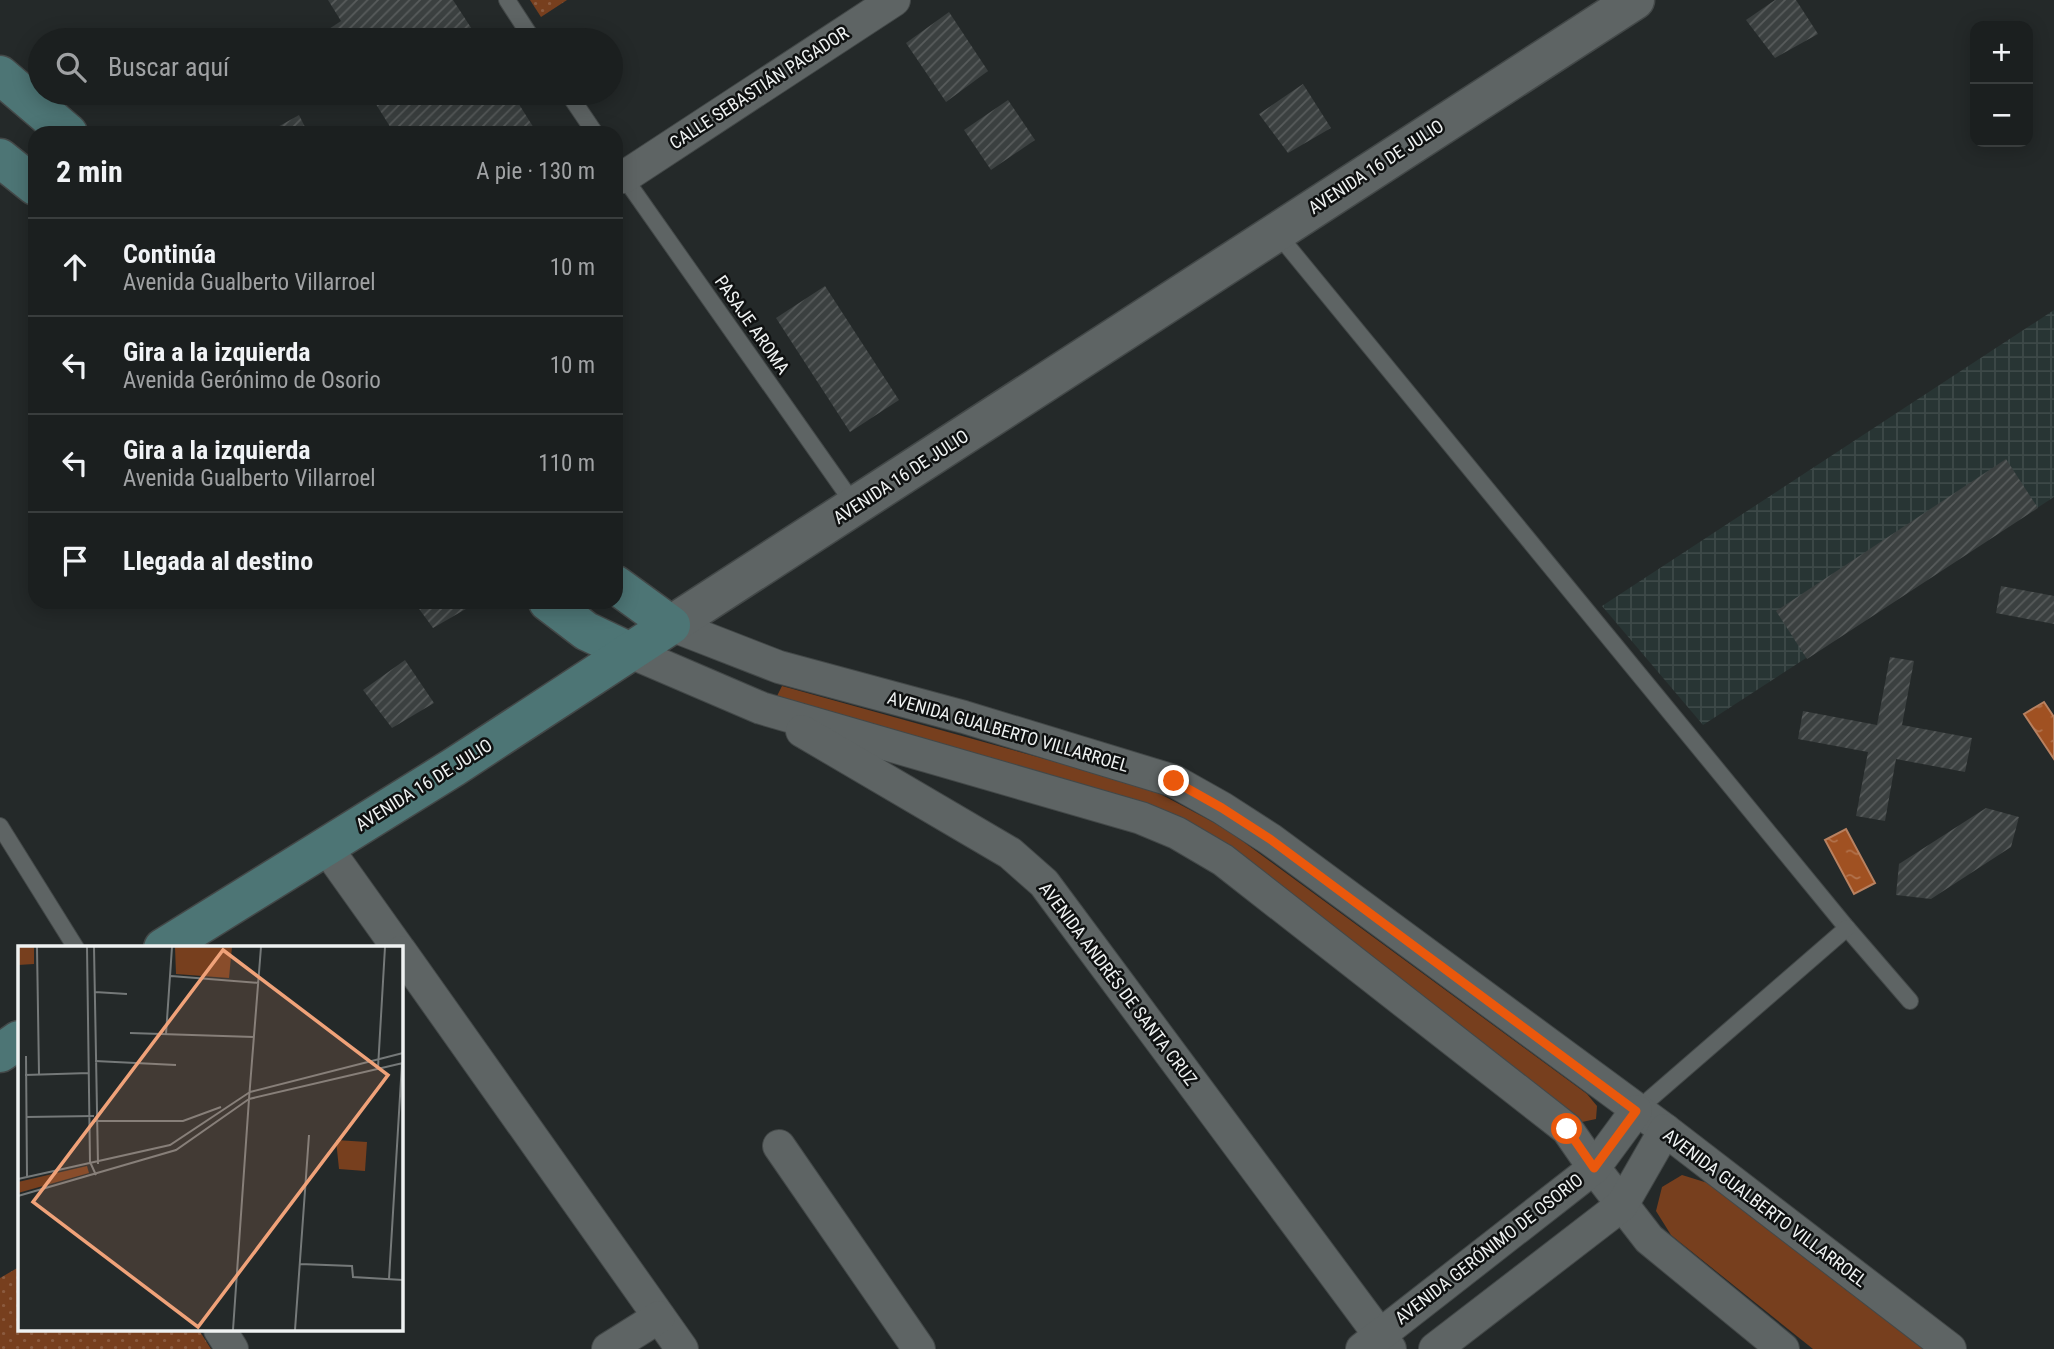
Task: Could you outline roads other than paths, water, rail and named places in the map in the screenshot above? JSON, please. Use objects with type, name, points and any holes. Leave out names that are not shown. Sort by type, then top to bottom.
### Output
[{"type":"main road","points":[[2,81],[28,101]]},
{"type":"main road","points":[[32,105],[59,126]]},
{"type":"main road","points":[[0,158],[28,180]]},
{"type":"main road","name":"AVENIDA GUALBERTO VILLARROEL","points":[[623,590],[671,625]]},
{"type":"main road","points":[[557,609],[586,631],[628,651]]},
{"type":"main road","name":"AVENIDA 16 DE JULIO","points":[[166,946],[454,767],[671,625]]},
{"type":"main road","points":[[0,1053],[18,1041]]},
{"type":"street","name":"CALLE SEBASTIÁN PAGADOR","points":[[623,169],[894,0]]},
{"type":"street","name":"AVENIDA 16 DE JULIO","points":[[671,625],[1635,0]]},
{"type":"street","name":"AVENIDA ANDRÉS DE SANTA CRUZ","points":[[671,625],[761,708],[1010,853],[1044,883],[1377,1344]]},
{"type":"street","name":"AVENIDA GUALBERTO VILLARROEL","points":[[671,625],[779,667],[964,717],[1174,781],[1222,808],[1270,839],[1665,1130],[1950,1349]]},
{"type":"street","points":[[628,651],[761,708],[1141,818],[1177,833],[1223,860],[1567,1129],[1648,1239],[1783,1349]]},
{"type":"street","points":[[326,846],[397,946]]},
{"type":"street","points":[[402,953],[682,1349]]},
{"type":"street","name":"AVENIDA GERÓNIMO DE OSORIO","points":[[1377,1344],[1594,1168],[1636,1111]]},
{"type":"street","points":[[1435,1349],[1622,1205],[1665,1130]]},
{"type":"street","points":[[779,1146],[919,1349]]},
{"type":"street","points":[[608,1349],[659,1317]]},
{"type":"street","points":[[221,1332],[232,1349]]},
{"type":"lane","points":[[507,0],[525,28]]},
{"type":"lane","points":[[576,105],[590,126]]},
{"type":"lane","name":"PASAJE AROMA","points":[[623,175],[856,507]]},
{"type":"lane","points":[[1276,232],[1847,928],[1910,1001]]},
{"type":"lane","points":[[0,826],[75,946]]},
{"type":"lane","points":[[1636,1111],[1847,928]]},
{"type":"water","points":[[2044,702],[2054,717],[2054,759],[2024,714]]},
{"type":"water","points":[[1846,829],[1875,883],[1854,894],[1825,840]]}]
